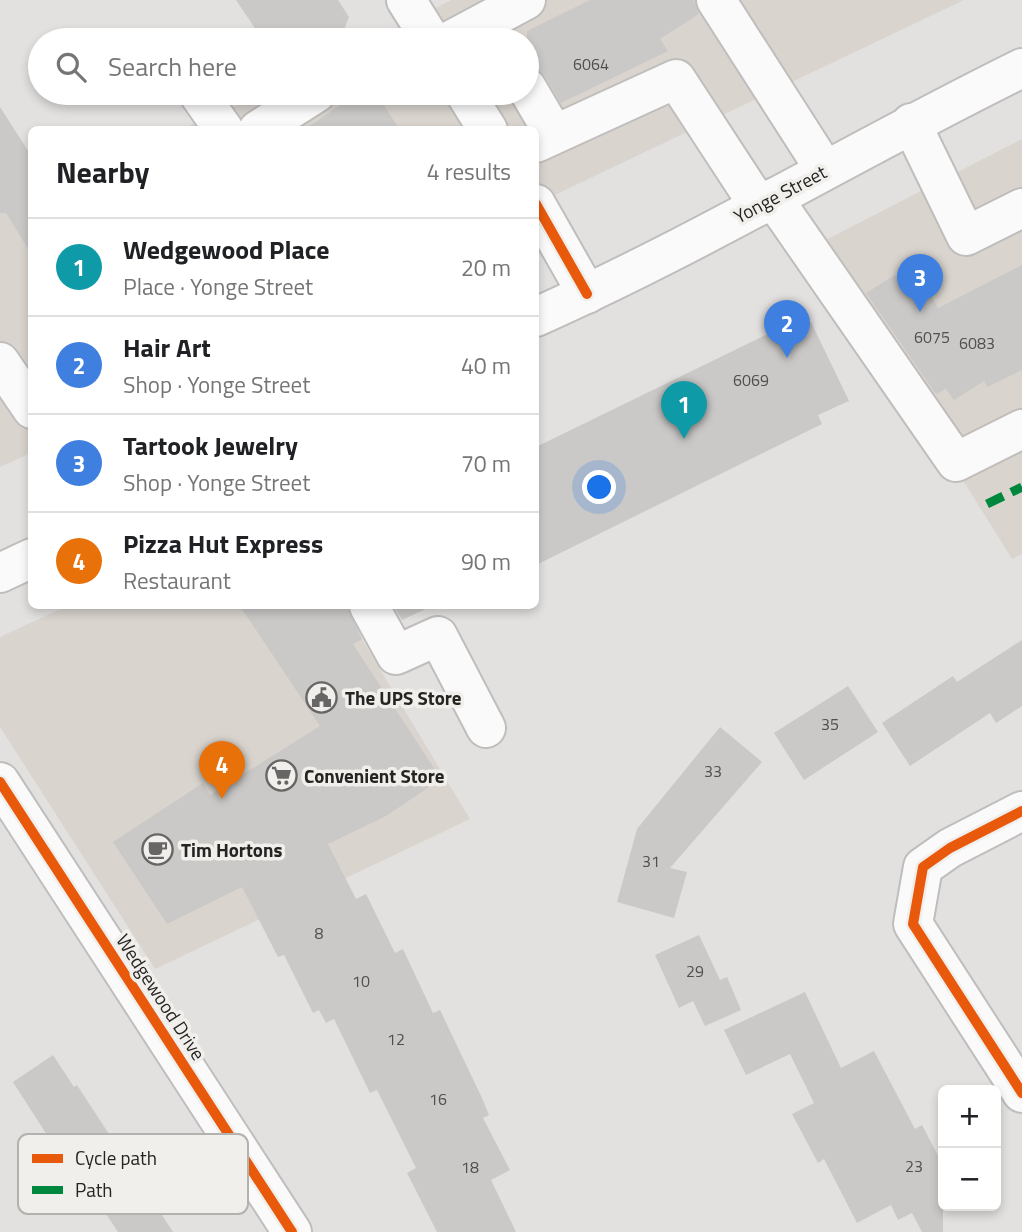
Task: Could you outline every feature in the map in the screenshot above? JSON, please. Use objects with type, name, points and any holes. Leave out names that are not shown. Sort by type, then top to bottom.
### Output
[{"type":"street","points":[[496,28],[526,0]]},
{"type":"street","points":[[716,0],[825,170]]},
{"type":"street","name":"Yonge Street","points":[[539,316],[587,294],[766,202],[911,122],[1022,68]]},
{"type":"street","points":[[533,105],[545,139],[676,79],[956,462],[1022,429]]},
{"type":"street","points":[[206,105],[220,126]]},
{"type":"street","points":[[264,126],[297,105]]},
{"type":"street","points":[[472,105],[486,126]]},
{"type":"street","points":[[911,122],[966,236],[1022,208]]},
{"type":"street","points":[[539,209],[587,294]]},
{"type":"street","points":[[0,362],[28,403]]},
{"type":"street","points":[[0,572],[28,560]]},
{"type":"street","points":[[371,609],[396,655],[438,636],[486,728]]},
{"type":"street","name":"Wedgewood Drive","points":[[0,782],[228,1134]]},
{"type":"street","points":[[1022,811],[950,848],[923,867],[913,924],[1022,1093]]},
{"type":"street","name":"Wedgewood Drive","points":[[248,1164],[292,1232]]},
{"type":"shaded area","points":[[451,0],[964,0],[539,203],[539,126],[188,126],[239,105],[539,105],[539,28],[397,28]]},
{"type":"shaded area","points":[[1022,139],[1022,554],[1012,559],[816,245]]},
{"type":"shaded area","points":[[28,199],[28,454],[0,467],[0,213]]},
{"type":"shaded area","points":[[61,609],[344,609],[470,819],[155,969],[0,727],[0,637]]},
{"type":"building","points":[[236,0],[338,0],[349,17],[345,28],[255,28]]},
{"type":"building","points":[[590,0],[694,0],[699,14],[660,39],[668,51],[561,103],[545,76],[539,72],[539,28],[533,28]]},
{"type":"building","points":[[340,105],[384,105],[397,126],[310,126]]},
{"type":"building","points":[[0,107],[28,151],[28,249],[6,213],[0,213]]},
{"type":"building","points":[[1022,265],[1022,370],[987,387],[984,381],[954,400],[946,389],[936,394],[866,293],[895,275],[898,280],[917,269],[938,308]]},
{"type":"building","points":[[811,322],[849,401],[818,415],[822,424],[539,564],[539,446],[776,330],[779,338]]},
{"type":"building","points":[[242,609],[348,609],[362,639],[353,644],[441,779],[386,816],[328,844],[356,899],[366,894],[395,953],[403,949],[433,1013],[440,1010],[489,1115],[483,1118],[510,1170],[491,1180],[516,1232],[437,1232],[407,1173],[416,1168],[377,1090],[370,1093],[334,1019],[326,1023],[319,1010],[313,1013],[284,955],[278,957],[242,887],[167,924],[113,842],[203,783],[210,795],[320,726]]},
{"type":"building","points":[[396,609],[426,609],[402,620]]},
{"type":"building","points":[[1022,640],[1022,706],[996,723],[990,713],[910,766],[882,723],[953,676],[957,682]]},
{"type":"building","points":[[848,686],[878,732],[804,780],[774,733]]},
{"type":"building","points":[[720,727],[762,762],[670,868],[687,872],[674,918],[617,902],[637,829]]},
{"type":"building","points":[[699,935],[720,980],[727,977],[741,1010],[705,1026],[693,1001],[679,1008],[655,955]]},
{"type":"building","points":[[805,992],[841,1068],[874,1051],[915,1129],[922,1125],[938,1155],[938,1211],[943,1211],[943,1232],[922,1232],[912,1213],[898,1220],[891,1205],[857,1223],[824,1159],[818,1163],[792,1114],[814,1103],[790,1054],[746,1075],[724,1030]]},
{"type":"building","points":[[53,1055],[74,1087],[77,1085],[109,1134],[46,1134],[13,1082]]},
{"type":"building","points":[[106,1214],[161,1214],[173,1232],[118,1232]]},
{"type":"marked path","points":[[987,504],[1022,487]]},
{"type":"cycle path","points":[[539,209],[587,294]]},
{"type":"cycle path","points":[[0,782],[228,1134]]},
{"type":"cycle path","points":[[1022,811],[950,848],[923,867],[913,924],[1022,1093]]},
{"type":"cycle path","points":[[248,1164],[292,1232]]},
{"type":"place","name":"Tartook Jewelry","points":[[920,312]]},
{"type":"place","name":"Hair Art","points":[[787,358]]},
{"type":"place","name":"Wedgewood Place","points":[[684,439]]},
{"type":"place","name":"The UPS Store","points":[[322,698]]},
{"type":"place","name":"Convenient Store","points":[[281,776]]},
{"type":"place","name":"Pizza Hut Express","points":[[222,799]]},
{"type":"place","name":"Tim Hortons","points":[[158,850]]}]
